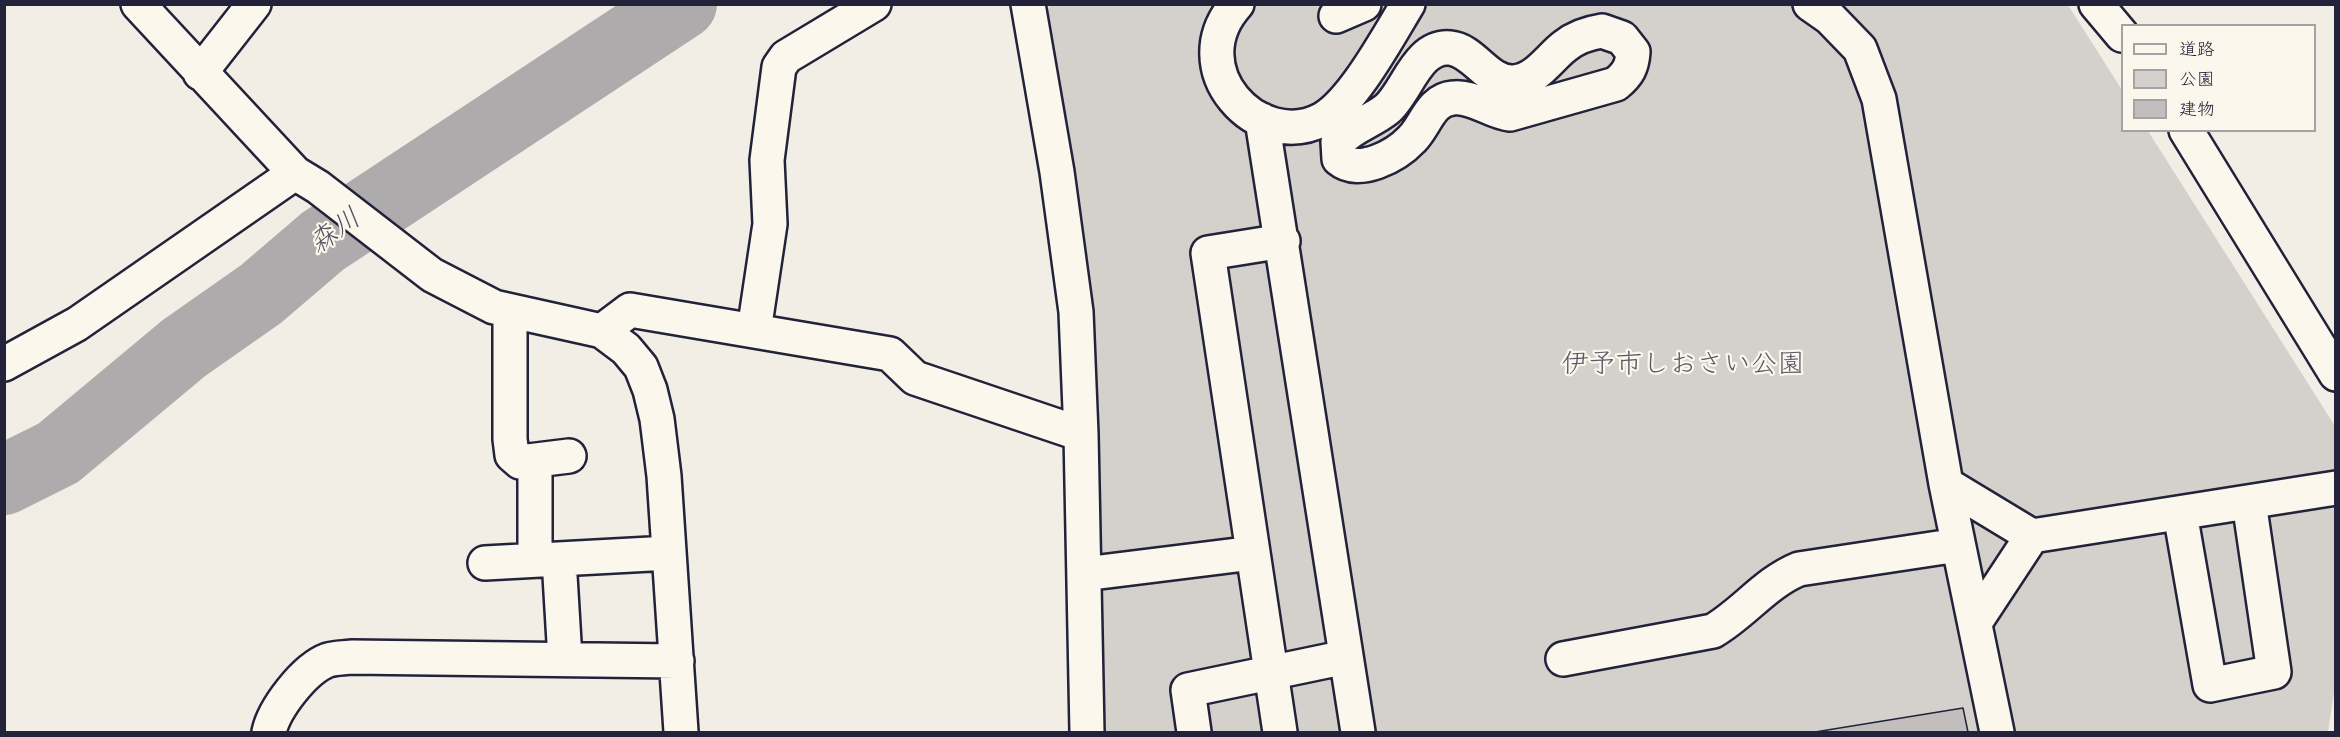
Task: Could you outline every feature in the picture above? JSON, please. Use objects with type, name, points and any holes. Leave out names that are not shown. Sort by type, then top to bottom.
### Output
[{"type":"street","points":[[138,4],[200,73],[307,180],[432,275],[494,307],[602,331],[626,349],[640,367],[650,390],[664,476],[681,732]]},
{"type":"street","points":[[200,73],[254,4]]},
{"type":"street","points":[[754,331],[770,224],[767,160],[779,67],[786,57],[874,4]]},
{"type":"street","points":[[1237,4],[1218,38],[1217,69],[1230,97],[1262,120],[1292,127],[1322,119],[1343,101],[1408,4]]},
{"type":"street","points":[[1810,4],[1830,18],[1860,49],[1880,99],[1946,484],[1997,732]]},
{"type":"street","points":[[2096,4],[2121,34]]},
{"type":"street","points":[[1029,5],[1057,172],[1076,312],[1081,434],[1087,732]]},
{"type":"street","points":[[1602,31],[1622,38],[1633,52],[1632,65],[1627,75],[1616,84],[1510,114],[1495,113],[1462,98],[1439,102],[1412,139],[1399,149],[1362,167],[1348,166],[1339,159],[1338,142],[1347,132],[1387,109],[1420,61],[1435,51],[1450,48],[1467,55],[1496,77],[1513,82],[1530,77],[1564,46],[1586,34],[1602,31]]},
{"type":"street","points":[[1262,120],[1283,241],[1358,732]]},
{"type":"street","points":[[2187,132],[2336,374]]},
{"type":"street","points":[[4,364],[77,324],[307,180]]},
{"type":"street","points":[[1280,732],[1208,253],[1283,241]]},
{"type":"street","points":[[602,331],[630,310],[890,354],[915,378],[1081,434]]},
{"type":"street","points":[[510,311],[512,455],[520,462],[535,462],[569,456]]},
{"type":"street","points":[[535,462],[547,559],[565,660]]},
{"type":"street","points":[[1946,484],[2032,536],[2336,488]]},
{"type":"street","points":[[2180,513],[2210,685],[2274,672],[2249,502]]},
{"type":"street","points":[[1976,621],[2032,536]]},
{"type":"street","points":[[1563,659],[1713,631],[1730,621],[1781,576],[1799,569],[1958,545]]},
{"type":"street","points":[[485,563],[669,553]]},
{"type":"street","points":[[1084,574],[1253,553]]},
{"type":"street","points":[[268,732],[282,703],[303,678],[327,660],[351,657],[676,661]]},
{"type":"street","points":[[1194,732],[1188,690],[1346,657]]},
{"type":"green space","name":"伊予市しおさい公園","points":[[1053,4],[2068,5],[2121,88],[2121,132],[2149,132],[2335,426],[2336,679],[2328,732],[1090,732],[1073,292],[1031,21]]},
{"type":"building","points":[[1963,708],[1968,732],[1815,732]]},
{"type":"waterway","name":"森川","points":[[4,480],[58,453],[184,348],[261,294],[323,241],[682,4]]}]
